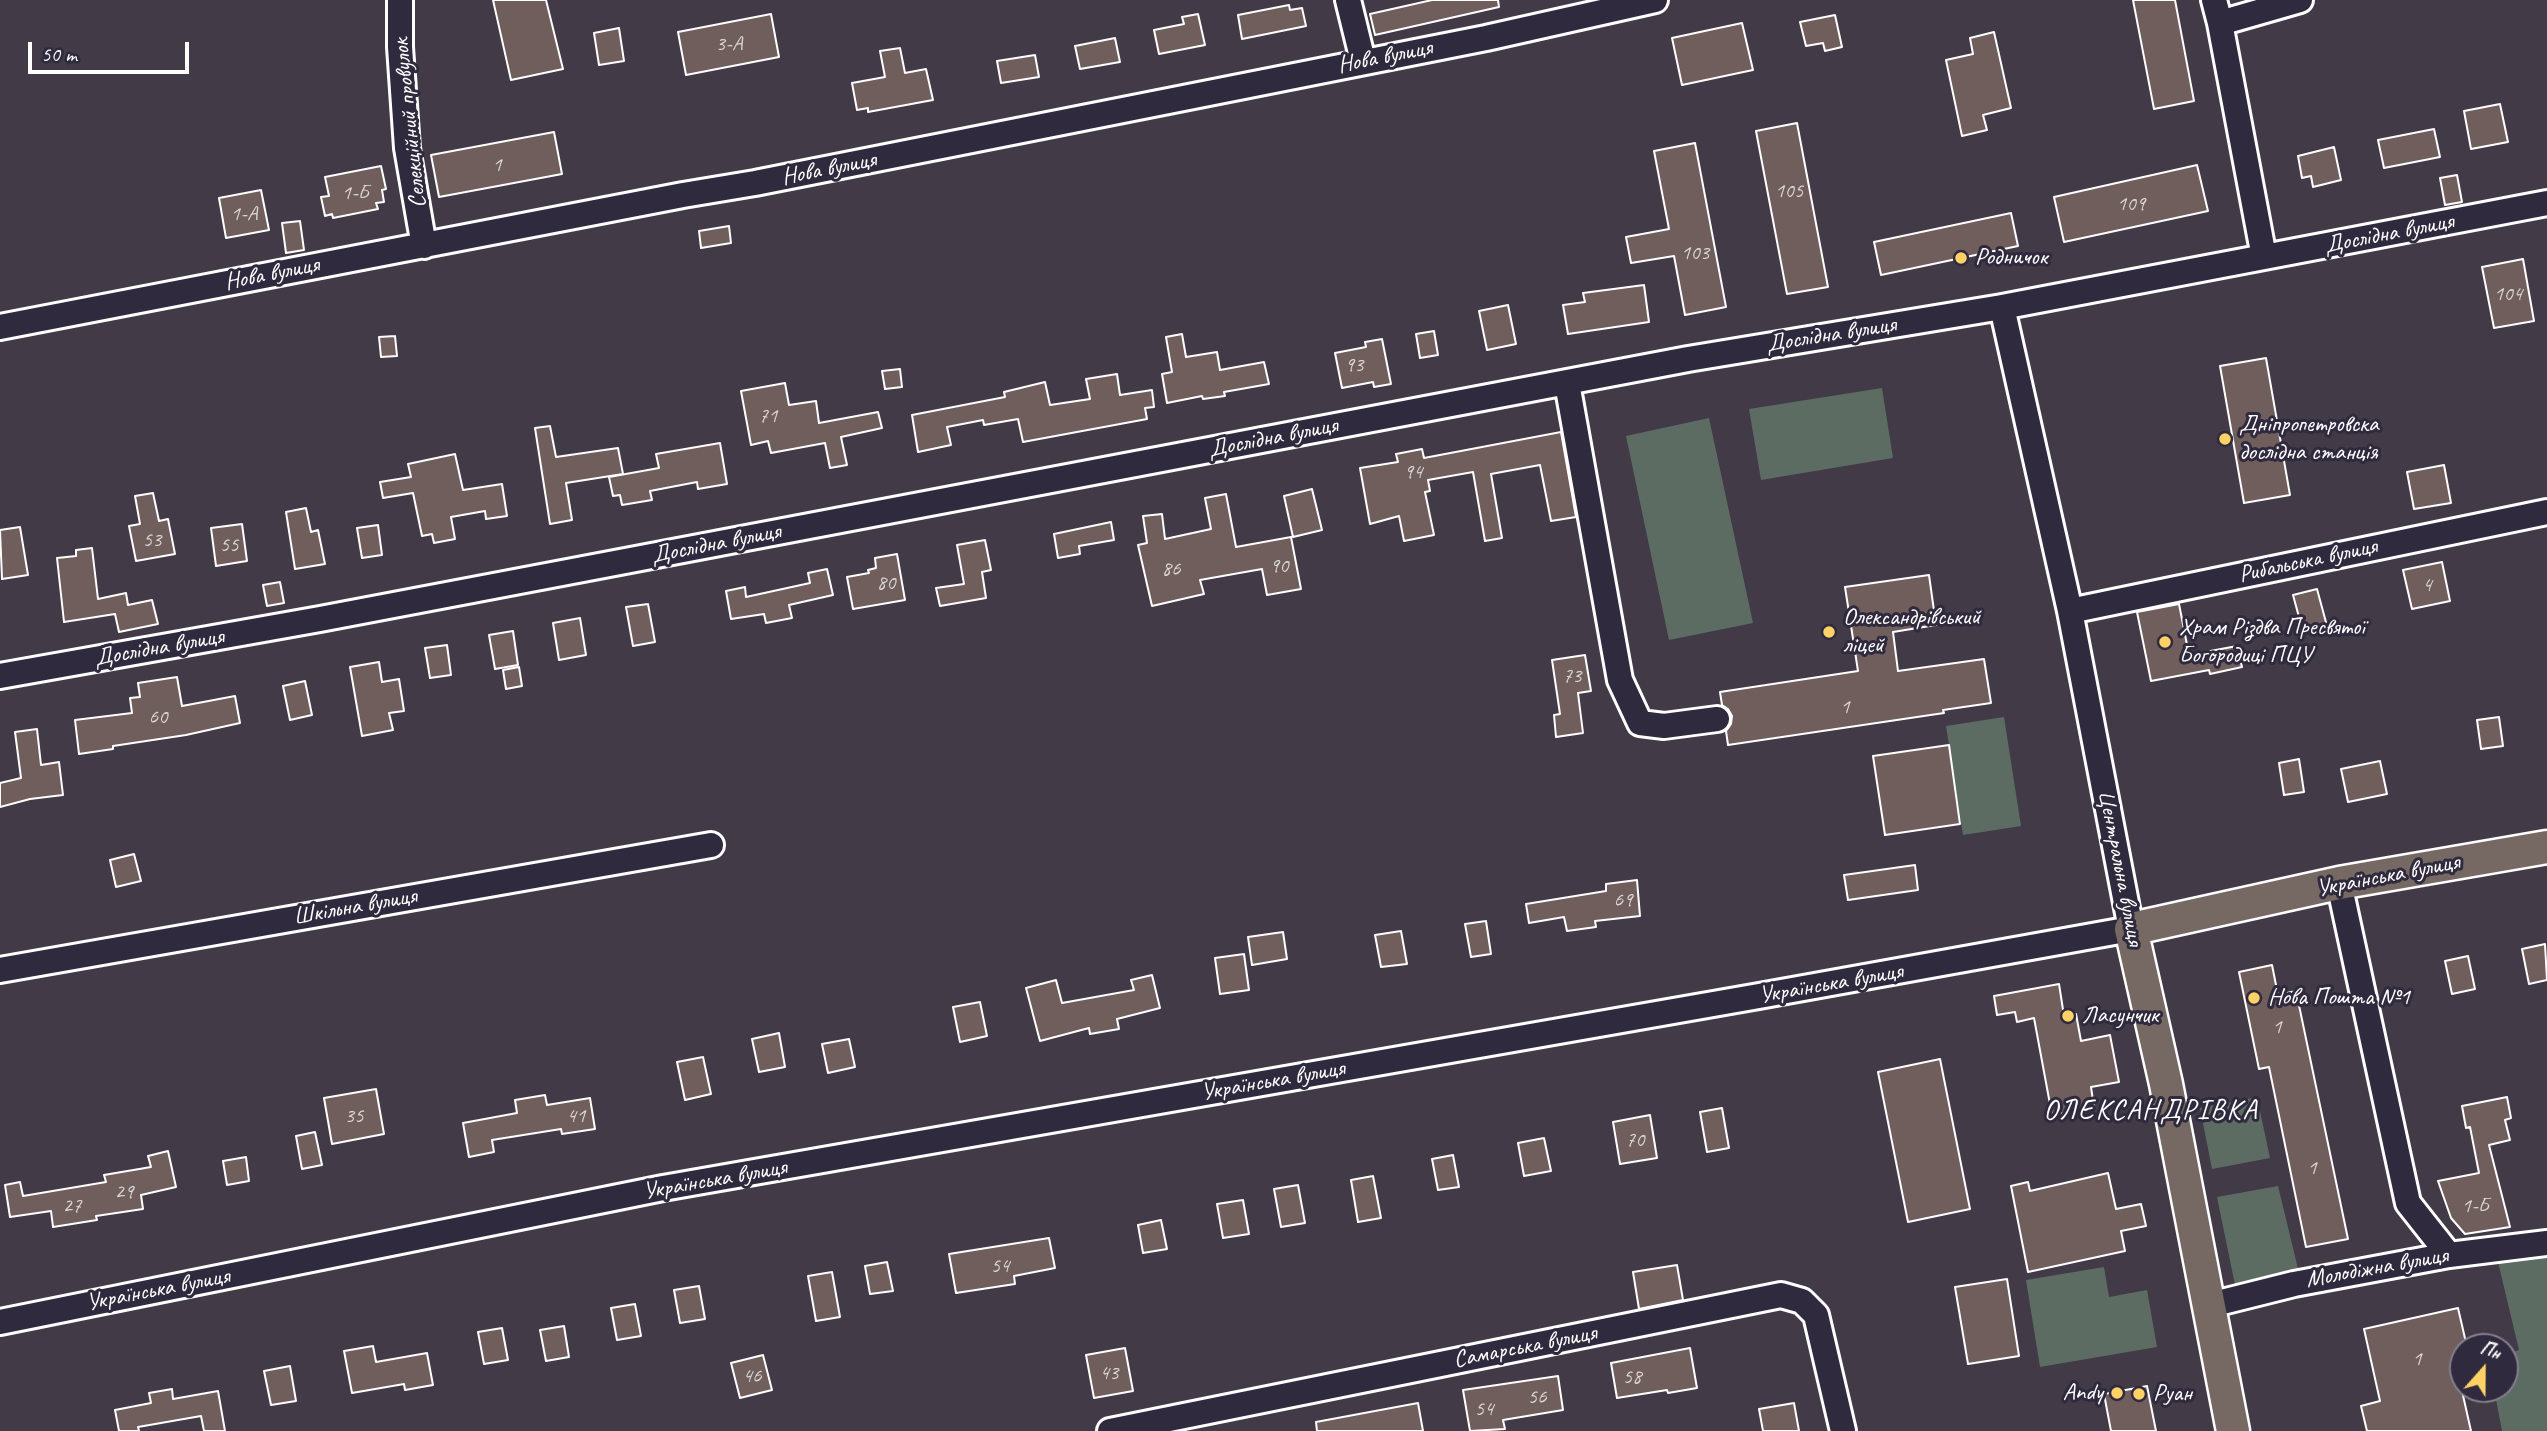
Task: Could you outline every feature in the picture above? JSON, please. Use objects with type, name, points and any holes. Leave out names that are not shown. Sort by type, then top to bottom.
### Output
[{"type":"main road","name":"Українська вулиця","points":[[2131,929],[2339,884],[2547,847]]},
{"type":"main road","name":"Центральна вулиця","points":[[2131,929],[2166,1084],[2233,1431]]},
{"type":"street","name":"Селекційний провулок","points":[[400,0],[400,47],[407,148],[424,246]]},
{"type":"street","points":[[1348,0],[1363,61]]},
{"type":"street","name":"Нова вулиця","points":[[0,327],[683,195],[768,181],[1486,38],[1656,0]]},
{"type":"street","points":[[2264,257],[2217,12],[2300,0]]},
{"type":"street","name":"Дослідна вулиця","points":[[0,676],[320,620],[1688,359],[2001,307],[2547,203]]},
{"type":"street","name":"Центральна вулиця","points":[[2001,307],[2070,611],[2131,929]]},
{"type":"street","points":[[1567,383],[1620,680],[1640,723],[1664,726],[1717,719]]},
{"type":"street","name":"Рибальська вулиця","points":[[2070,611],[2547,512]]},
{"type":"street","name":"Шкільна вулиця","points":[[0,970],[711,845]]},
{"type":"street","points":[[2339,884],[2408,1203],[2449,1255]]},
{"type":"street","name":"Українська вулиця","points":[[0,1322],[663,1188],[2131,929]]},
{"type":"street","name":"Молодіжна вулиця","points":[[2210,1305],[2294,1284],[2449,1255],[2547,1242]]},
{"type":"street","name":"Самарська вулиця","points":[[1111,1431],[1782,1295],[1802,1301],[1816,1315],[1843,1431]]},
{"type":"green space","points":[[1882,388],[1893,458],[1761,480],[1749,409]]},
{"type":"green space","points":[[1709,418],[1753,623],[1669,640],[1626,436]]},
{"type":"green space","points":[[2004,717],[2021,826],[1963,835],[1946,726]]},
{"type":"green space","points":[[2257,1097],[2270,1158],[2212,1169],[2200,1108]]},
{"type":"green space","points":[[2278,1186],[2300,1277],[2245,1289],[2235,1285],[2217,1197]]},
{"type":"green space","points":[[2547,1254],[2547,1431],[2502,1431],[2497,1403],[2519,1403],[2519,1333],[2515,1333],[2498,1262]]},
{"type":"green space","points":[[2104,1267],[2109,1297],[2147,1290],[2157,1347],[2040,1367],[2026,1280]]},
{"type":"building","points":[[493,0],[546,0],[563,69],[511,80]]},
{"type":"building","points":[[1432,0],[1498,0],[1499,7],[1375,35],[1370,14]]},
{"type":"building","points":[[2133,0],[2175,0],[2194,101],[2154,109]]},
{"type":"building","points":[[1289,5],[1290,10],[1302,8],[1306,26],[1242,39],[1238,15]]},
{"type":"building","points":[[771,14],[779,57],[686,75],[678,32]]},
{"type":"building","points":[[1198,14],[1205,45],[1159,54],[1154,30],[1184,24],[1182,17]]},
{"type":"building","points":[[1835,15],[1842,47],[1825,51],[1823,43],[1806,46],[1800,22]]},
{"type":"building","points":[[1742,23],[1753,70],[1682,85],[1672,38]]},
{"type":"building","points":[[619,28],[624,61],[599,65],[594,33]]},
{"type":"building","points":[[1994,32],[2011,108],[1983,115],[1987,130],[1962,136],[1946,60],[1973,54],[1970,38]]},
{"type":"building","points":[[1115,38],[1120,62],[1080,69],[1075,46]]},
{"type":"building","points":[[900,48],[905,73],[926,69],[933,100],[868,112],[868,108],[857,110],[852,83],[885,77],[880,51]]},
{"type":"building","points":[[1035,55],[1039,77],[1001,83],[997,61]]},
{"type":"building","points":[[2500,104],[2508,142],[2471,149],[2464,111]]},
{"type":"building","points":[[1797,123],[1828,287],[1787,294],[1756,131]]},
{"type":"building","points":[[2434,129],[2440,157],[2384,168],[2378,140]]},
{"type":"building","points":[[554,132],[562,174],[439,197],[431,155]]},
{"type":"building","points":[[1695,143],[1726,307],[1685,315],[1674,256],[1631,263],[1626,237],[1669,229],[1654,151]]},
{"type":"building","points":[[2334,147],[2341,180],[2313,187],[2311,176],[2302,178],[2298,156]]},
{"type":"building","points":[[2197,165],[2208,211],[2064,242],[2054,197]]},
{"type":"building","points":[[381,166],[386,189],[382,190],[384,202],[376,203],[378,209],[333,218],[332,214],[325,216],[321,197],[329,196],[325,177]]},
{"type":"building","points":[[2457,175],[2462,202],[2445,205],[2440,178]]},
{"type":"building","points":[[261,190],[269,230],[226,238],[219,198]]},
{"type":"building","points":[[2011,213],[2018,246],[1881,275],[1874,242]]},
{"type":"building","points":[[300,221],[304,250],[286,253],[282,223]]},
{"type":"building","points":[[729,226],[731,243],[701,248],[699,231]]},
{"type":"building","points":[[2523,259],[2534,321],[2494,328],[2482,267]]},
{"type":"building","points":[[1644,285],[1649,322],[1568,334],[1563,305],[1585,302],[1583,293]]},
{"type":"building","points":[[1508,305],[1516,344],[1487,350],[1479,311]]},
{"type":"building","points":[[1434,331],[1438,355],[1420,358],[1416,334]]},
{"type":"building","points":[[1182,334],[1186,357],[1217,352],[1220,370],[1264,362],[1269,384],[1224,392],[1225,396],[1203,399],[1202,396],[1167,403],[1162,374],[1172,372],[1166,337]]},
{"type":"building","points":[[395,336],[397,356],[381,357],[379,337]]},
{"type":"building","points":[[1382,339],[1391,384],[1374,387],[1373,382],[1342,388],[1335,353],[1366,347],[1365,342]]},
{"type":"building","points":[[2266,358],[2290,495],[2244,503],[2220,366]]},
{"type":"building","points":[[900,369],[902,387],[885,389],[882,371]]},
{"type":"building","points":[[1117,374],[1120,395],[1152,390],[1154,407],[1145,408],[1147,419],[1023,442],[1018,419],[984,425],[983,420],[947,427],[951,445],[918,452],[912,415],[1005,397],[1004,392],[1045,382],[1050,405],[1090,399],[1086,379]]},
{"type":"building","points":[[785,383],[789,405],[816,401],[819,423],[878,412],[882,428],[841,437],[847,465],[830,468],[825,443],[771,453],[768,441],[751,445],[741,391]]},
{"type":"building","points":[[550,426],[556,457],[618,448],[623,474],[566,483],[572,520],[550,524],[535,428]]},
{"type":"building","points":[[1561,432],[1576,517],[1551,521],[1540,465],[1491,474],[1502,538],[1485,541],[1473,472],[1428,480],[1430,491],[1425,492],[1434,535],[1404,541],[1399,516],[1370,524],[1360,468],[1398,462],[1396,454],[1422,449],[1424,458]]},
{"type":"building","points":[[720,443],[727,484],[698,489],[697,482],[650,491],[652,500],[622,505],[620,495],[613,496],[609,477],[659,468],[656,454]]},
{"type":"building","points":[[455,454],[463,490],[502,484],[507,516],[486,519],[485,511],[451,517],[455,539],[434,543],[432,534],[422,536],[413,493],[383,498],[380,482],[411,477],[408,464]]},
{"type":"building","points":[[2444,465],[2451,503],[2414,509],[2407,472]]},
{"type":"building","points":[[1312,489],[1322,530],[1293,537],[1284,496]]},
{"type":"building","points":[[153,493],[159,521],[168,519],[175,554],[136,561],[129,526],[140,524],[135,496]]},
{"type":"building","points":[[1226,494],[1236,547],[1291,537],[1301,589],[1267,595],[1262,569],[1200,580],[1204,594],[1152,606],[1138,545],[1147,543],[1143,516],[1162,514],[1165,539],[1211,529],[1205,498]]},
{"type":"building","points":[[306,508],[311,532],[318,530],[325,564],[295,569],[286,512]]},
{"type":"building","points":[[1111,522],[1114,540],[1079,546],[1080,554],[1058,558],[1054,534]]},
{"type":"building","points":[[242,524],[247,561],[216,566],[211,528]]},
{"type":"building","points":[[378,525],[382,555],[362,558],[357,528]]},
{"type":"building","points":[[20,527],[28,575],[2,579],[0,530]]},
{"type":"building","points":[[985,540],[991,570],[982,572],[986,598],[940,606],[936,588],[964,584],[957,545]]},
{"type":"building","points":[[92,548],[98,599],[126,593],[128,605],[152,600],[158,624],[119,632],[115,614],[64,622],[57,558],[76,556],[76,550]]},
{"type":"building","points":[[897,554],[905,600],[853,609],[847,577],[869,573],[868,570],[876,568],[875,558]]},
{"type":"building","points":[[2442,562],[2450,601],[2412,609],[2403,570]]},
{"type":"building","points":[[827,569],[833,595],[789,605],[792,618],[766,623],[764,614],[731,619],[726,591],[745,587],[746,597],[810,583],[808,573]]},
{"type":"building","points":[[1929,575],[1936,625],[1893,632],[1898,671],[1984,659],[1991,703],[1943,710],[1944,713],[1728,745],[1726,731],[1732,716],[1722,705],[1720,692],[1858,671],[1845,587]]},
{"type":"building","points":[[280,582],[284,603],[267,606],[263,585]]},
{"type":"building","points":[[2317,589],[2327,626],[2303,632],[2293,595]]},
{"type":"building","points":[[648,604],[655,642],[633,646],[626,607]]},
{"type":"building","name":"Храм Різдва Пресвятої Богородиці ПЦУ","points":[[2179,604],[2189,655],[2237,646],[2242,667],[2151,681],[2137,612]]},
{"type":"building","points":[[580,618],[586,655],[559,660],[553,623]]},
{"type":"building","points":[[513,631],[518,665],[495,669],[489,635]]},
{"type":"building","points":[[447,645],[451,675],[430,678],[425,648]]},
{"type":"building","points":[[1585,655],[1591,691],[1578,693],[1583,733],[1556,737],[1554,715],[1560,714],[1552,660]]},
{"type":"building","points":[[379,662],[382,682],[399,679],[404,711],[389,713],[393,730],[362,736],[350,667]]},
{"type":"building","points":[[519,667],[522,686],[506,689],[503,670]]},
{"type":"building","points":[[177,677],[182,706],[235,696],[240,723],[79,754],[75,720],[132,713],[130,698],[140,697],[138,683]]},
{"type":"building","points":[[305,681],[312,715],[290,720],[283,686]]},
{"type":"building","points":[[2499,717],[2503,746],[2481,749],[2477,720]]},
{"type":"building","points":[[37,729],[41,765],[59,762],[63,795],[30,799],[0,807],[0,783],[21,778],[15,732]]},
{"type":"building","points":[[1949,745],[1960,824],[1885,835],[1873,756]]},
{"type":"building","points":[[2299,759],[2304,792],[2284,795],[2279,763]]},
{"type":"building","points":[[2380,761],[2387,794],[2348,802],[2341,769]]},
{"type":"building","points":[[134,854],[141,881],[116,887],[110,860]]},
{"type":"building","points":[[1915,865],[1918,890],[1848,900],[1844,875]]},
{"type":"building","points":[[1637,880],[1640,916],[1595,921],[1596,927],[1567,931],[1564,917],[1529,923],[1526,904],[1606,891],[1606,884]]},
{"type":"building","points":[[1486,921],[1491,954],[1471,957],[1465,924]]},
{"type":"building","points":[[1401,931],[1407,964],[1381,967],[1375,935]]},
{"type":"building","points":[[1283,932],[1287,959],[1252,965],[1248,937]]},
{"type":"building","points":[[2545,944],[2547,980],[2529,984],[2522,949]]},
{"type":"building","points":[[1244,954],[1249,990],[1220,994],[1215,958]]},
{"type":"building","points":[[2468,956],[2475,989],[2452,994],[2445,961]]},
{"type":"building","points":[[2272,965],[2278,995],[2296,991],[2348,1239],[2306,1247],[2269,1067],[2259,1069],[2239,972]]},
{"type":"building","points":[[1152,975],[1160,1008],[1117,1019],[1119,1029],[1090,1034],[1089,1028],[1040,1041],[1026,988],[1056,980],[1062,1003],[1134,990],[1131,980]]},
{"type":"building","points":[[2059,984],[2064,1016],[2076,1014],[2081,1041],[2110,1035],[2119,1082],[2091,1087],[2094,1107],[2052,1115],[2034,1018],[2017,1022],[2015,1012],[1997,1015],[1994,996]]},
{"type":"building","points":[[980,1002],[987,1036],[960,1042],[953,1007]]},
{"type":"building","points":[[779,1033],[785,1067],[759,1072],[752,1039]]},
{"type":"building","points":[[849,1039],[855,1067],[828,1073],[822,1044]]},
{"type":"building","points":[[703,1057],[711,1094],[685,1100],[677,1062]]},
{"type":"building","points":[[1940,1059],[1970,1209],[1908,1222],[1878,1072]]},
{"type":"building","points":[[376,1089],[384,1134],[332,1144],[324,1098]]},
{"type":"building","points":[[545,1095],[547,1105],[590,1098],[595,1129],[562,1134],[561,1129],[492,1140],[494,1152],[469,1157],[463,1123],[517,1113],[515,1100]]},
{"type":"building","points":[[2507,1097],[2511,1118],[2505,1120],[2510,1140],[2489,1145],[2510,1227],[2465,1234],[2451,1218],[2438,1181],[2479,1173],[2470,1127],[2466,1128],[2462,1106]]},
{"type":"building","points":[[1722,1108],[1729,1148],[1707,1152],[1700,1112]]},
{"type":"building","points":[[1650,1115],[1657,1158],[1620,1164],[1613,1122]]},
{"type":"building","points":[[315,1132],[322,1165],[302,1169],[296,1136]]},
{"type":"building","points":[[1544,1138],[1551,1171],[1524,1176],[1518,1143]]},
{"type":"building","points":[[168,1151],[176,1187],[141,1195],[143,1209],[96,1216],[97,1220],[53,1227],[51,1211],[10,1217],[5,1185],[20,1182],[23,1196],[106,1182],[104,1175],[151,1167],[148,1156]]},
{"type":"building","points":[[1453,1155],[1459,1187],[1438,1190],[1432,1159]]},
{"type":"building","points":[[246,1157],[249,1181],[227,1185],[223,1161]]},
{"type":"building","points":[[2108,1173],[2116,1209],[2141,1204],[2146,1226],[2121,1231],[2125,1251],[2028,1272],[2011,1186],[2028,1182],[2030,1191]]},
{"type":"building","points":[[1373,1176],[1381,1218],[1358,1222],[1351,1180]]},
{"type":"building","points":[[1298,1185],[1305,1223],[1281,1227],[1274,1189]]},
{"type":"building","points":[[1243,1200],[1249,1234],[1223,1238],[1217,1204]]},
{"type":"building","points":[[1161,1220],[1167,1249],[1143,1253],[1138,1225]]},
{"type":"building","points":[[1049,1238],[1055,1268],[1014,1276],[1015,1284],[956,1293],[949,1254]]},
{"type":"building","points":[[887,1262],[893,1291],[870,1294],[865,1266]]},
{"type":"building","points":[[1677,1265],[1683,1300],[1639,1309],[1633,1272]]},
{"type":"building","points":[[832,1272],[840,1317],[816,1321],[808,1276]]},
{"type":"building","points":[[2007,1279],[2019,1356],[1968,1364],[1955,1287]]},
{"type":"building","points":[[699,1286],[705,1319],[680,1323],[674,1290]]},
{"type":"building","points":[[635,1304],[641,1336],[617,1340],[611,1308]]},
{"type":"building","points":[[2458,1308],[2464,1333],[2449,1333],[2449,1403],[2465,1403],[2471,1431],[2367,1431],[2361,1406],[2380,1401],[2364,1329]]},
{"type":"building","points":[[564,1326],[569,1357],[546,1361],[540,1330]]},
{"type":"building","points":[[502,1328],[508,1360],[484,1364],[478,1332]]},
{"type":"building","points":[[373,1346],[376,1362],[427,1353],[433,1385],[405,1390],[404,1384],[352,1393],[344,1351]]},
{"type":"building","points":[[1125,1348],[1133,1391],[1094,1398],[1086,1355]]},
{"type":"building","points":[[1690,1348],[1697,1388],[1617,1398],[1611,1363]]},
{"type":"building","points":[[763,1355],[772,1390],[740,1398],[731,1363]]},
{"type":"building","points":[[290,1366],[296,1401],[271,1405],[264,1371]]},
{"type":"building","points":[[1558,1376],[1563,1410],[1503,1420],[1505,1429],[1470,1431],[1463,1390]]},
{"type":"building","points":[[2147,1386],[2156,1431],[2111,1431],[2104,1394]]},
{"type":"building","points":[[172,1389],[173,1399],[218,1391],[225,1431],[204,1431],[201,1416],[138,1427],[139,1431],[119,1431],[115,1410],[151,1403],[149,1393]]},
{"type":"building","points":[[1418,1403],[1423,1431],[1317,1431],[1316,1422]]},
{"type":"building","points":[[1794,1403],[1799,1431],[1763,1431],[1759,1409]]},
{"type":"place","name":"Родничок","points":[[1961,258]]},
{"type":"place","name":"Дніпропетровска дослідна станція","points":[[2225,439]]},
{"type":"place","name":"Олександрівський ліцей","points":[[1829,632]]},
{"type":"place","name":"Храм Різдва Пресвятої Богородиці ПЦУ","points":[[2165,642]]},
{"type":"place","name":"Нова Пошта №1","points":[[2254,998]]},
{"type":"place","name":"Ласунчик","points":[[2068,1016]]},
{"type":"place","name":"Andy","points":[[2117,1393]]},
{"type":"place","name":"Руан","points":[[2139,1394]]},
{"type":"district","name":"ОЛЕКСАНДРІВКА","points":[[2151,1112]]}]
